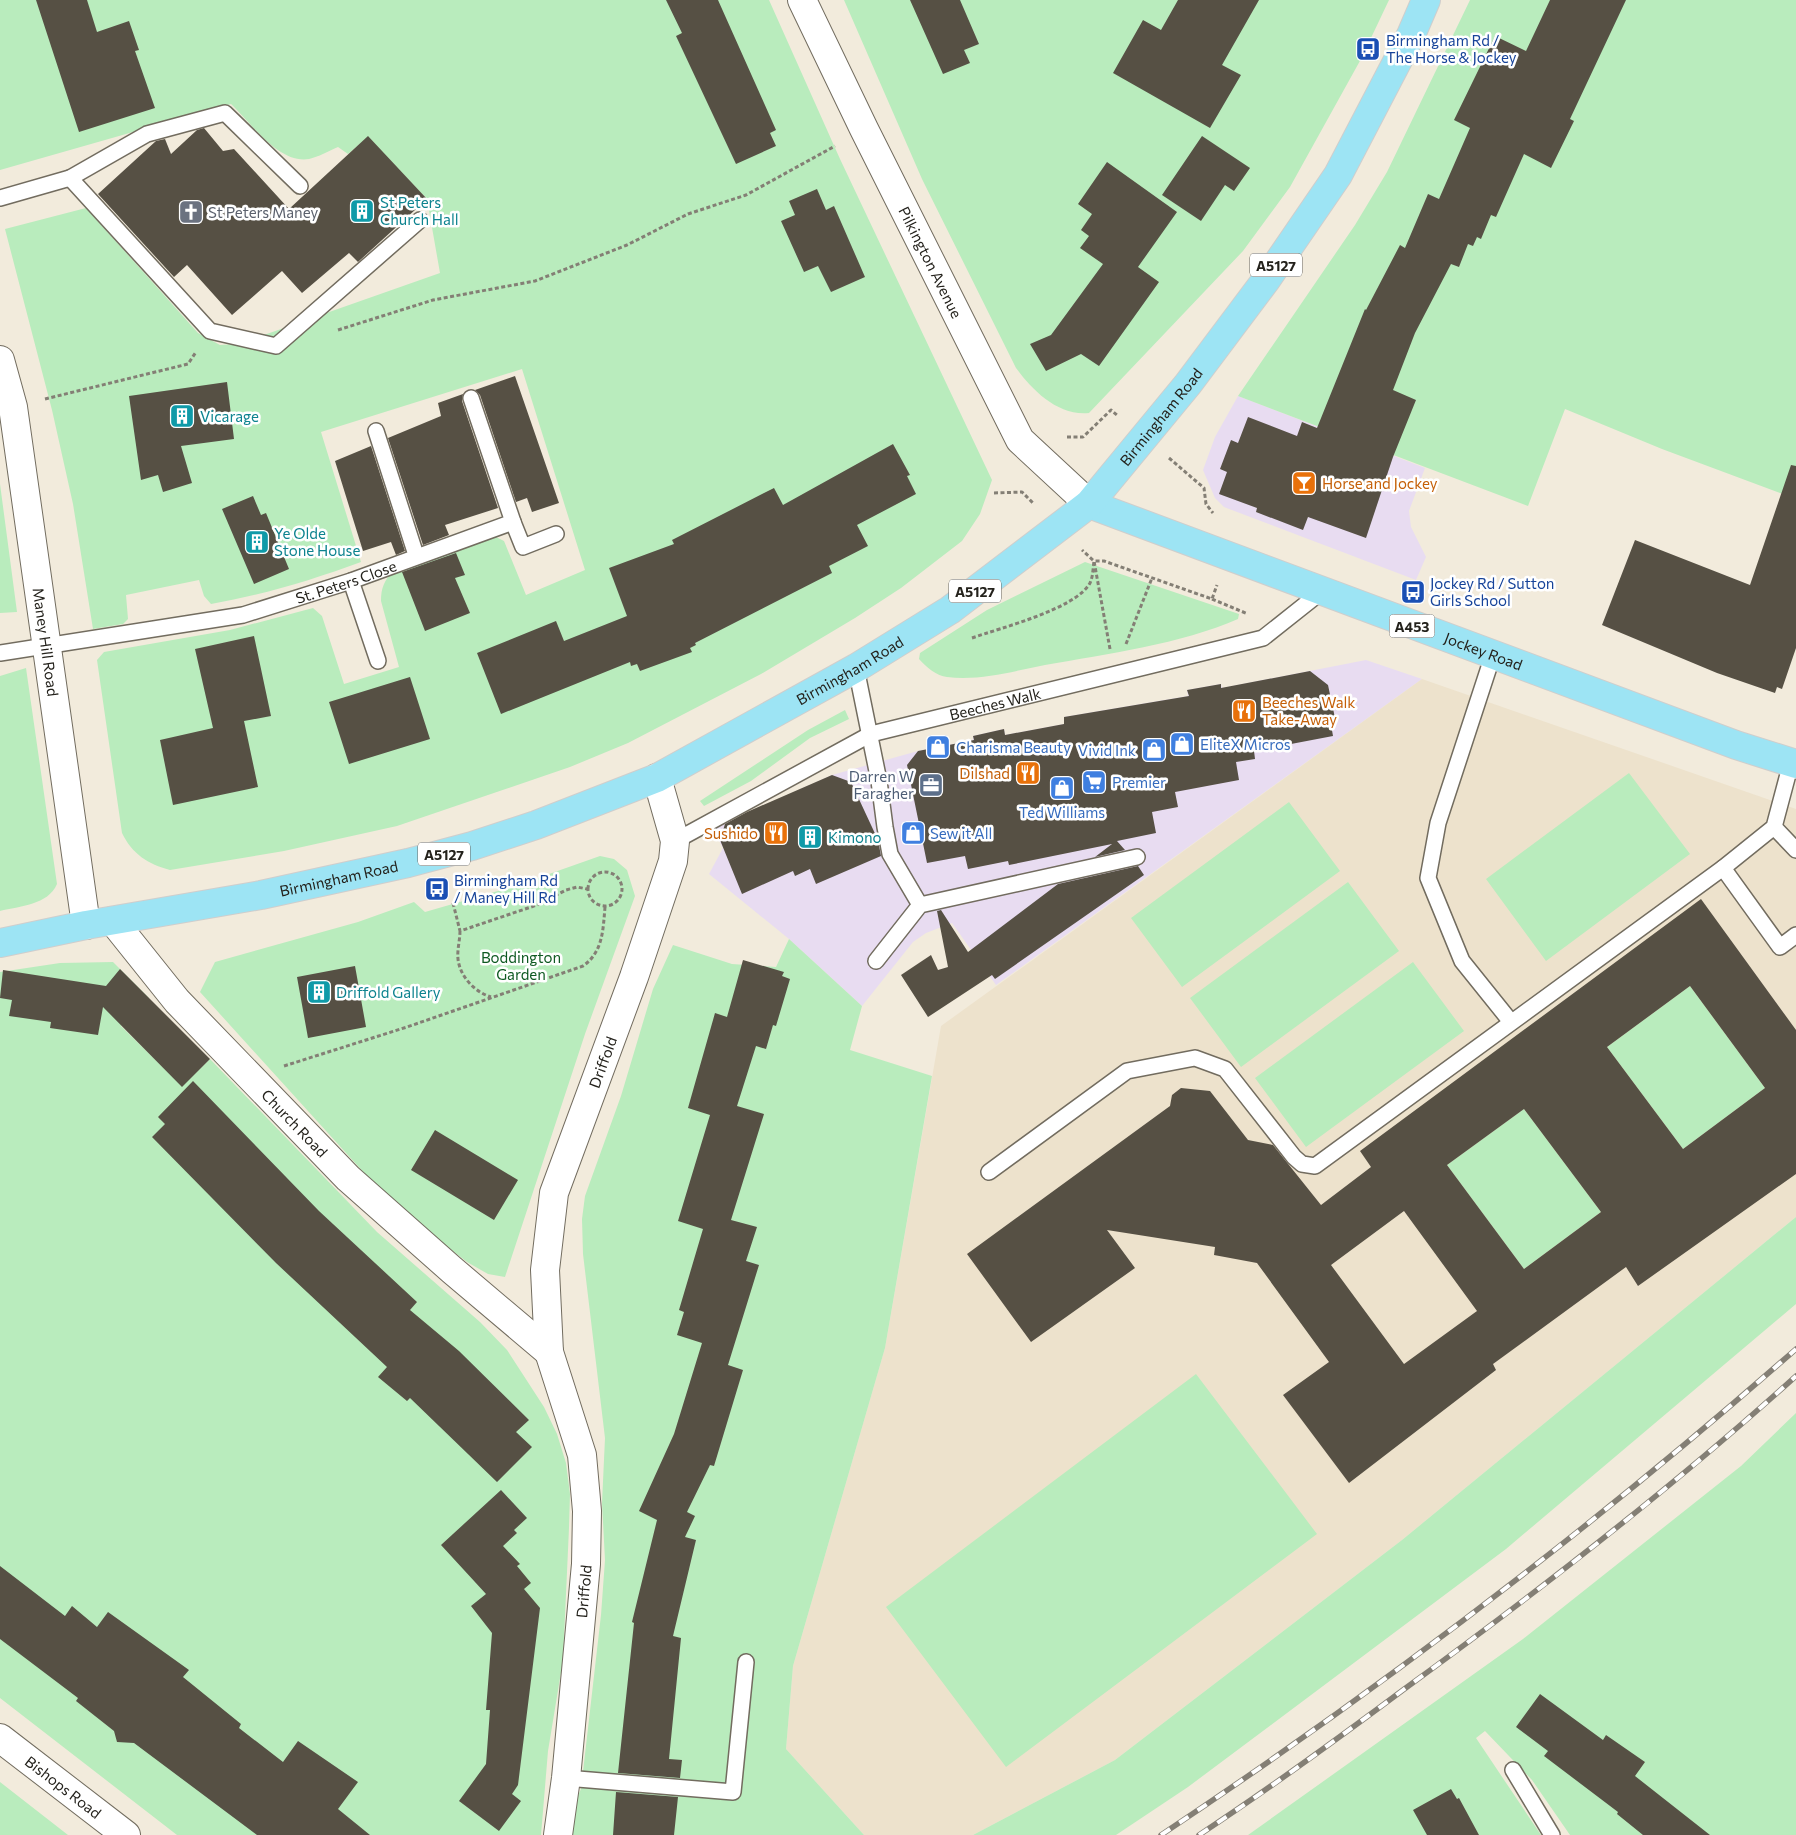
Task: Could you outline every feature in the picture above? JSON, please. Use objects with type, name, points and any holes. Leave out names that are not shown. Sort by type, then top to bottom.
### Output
[{"type":"main road","name":"Birmingham Road","points":[[0,943],[86,925],[261,896],[472,846],[536,825],[657,778],[856,668],[950,610],[1089,504],[1188,384],[1266,280],[1338,174],[1407,43],[1426,0]]},
{"type":"main road","name":"Jockey Road","points":[[1089,504],[1726,742],[1794,764]]},
{"type":"street","name":"Pilkington Avenue","points":[[802,0],[864,129],[1020,440],[1089,504]]},
{"type":"street","name":"Maney Hill Road","points":[[0,360],[13,408],[45,646],[68,786],[86,925]]},
{"type":"street","name":"Driffold","points":[[558,1835],[566,1778],[586,1564],[587,1511],[582,1455],[550,1352],[545,1270],[554,1193],[634,977],[673,860],[676,841],[657,778]]},
{"type":"street","name":"Church Road","points":[[113,921],[177,1001],[348,1178],[550,1352]]},
{"type":"street","name":"Bishops Road","points":[[0,1738],[126,1835]]},
{"type":"lane","points":[[0,198],[70,178],[147,134],[225,113],[300,186]]},
{"type":"lane","points":[[70,178],[210,330],[276,346],[420,220]]},
{"type":"lane","points":[[471,398],[522,547],[556,534]]},
{"type":"lane","points":[[376,432],[416,556]]},
{"type":"lane","name":"St. Peters Close","points":[[0,653],[243,615],[351,581],[513,522]]},
{"type":"lane","points":[[351,581],[378,661]]},
{"type":"lane","name":"Beeches Walk","points":[[676,841],[870,734],[1263,638],[1321,592]]},
{"type":"lane","points":[[1494,656],[1438,822],[1428,878],[1462,961],[1511,1022]]},
{"type":"lane","points":[[856,668],[870,734],[890,854],[920,905]]},
{"type":"lane","points":[[989,1172],[1128,1070],[1195,1058],[1225,1069],[1294,1158],[1302,1164],[1316,1166],[1723,868],[1774,827],[1794,764]]},
{"type":"lane","points":[[1774,827],[1796,850]]},
{"type":"lane","points":[[876,961],[920,905],[1137,857]]},
{"type":"lane","points":[[1723,868],[1780,947],[1796,935]]},
{"type":"lane","points":[[566,1778],[733,1792],[746,1662]]},
{"type":"lane","points":[[1513,1770],[1552,1835]]},
{"type":"path","points":[[331,332],[433,300],[535,281],[627,245],[688,214],[746,195],[806,164],[864,129]]},
{"type":"path","points":[[13,408],[188,364]]},
{"type":"path","points":[[1094,561],[1114,675]]},
{"type":"path","points":[[1114,675],[1152,578]]},
{"type":"path","points":[[608,872],[620,880],[622,893],[616,903],[605,907],[594,902],[587,889],[589,882],[600,873],[608,872]]},
{"type":"path","points":[[460,931],[538,906],[566,890],[577,887],[587,889]]},
{"type":"path","points":[[453,903],[460,931],[458,957],[460,968],[476,990],[491,998]]},
{"type":"path","points":[[250,1077],[583,966],[592,960],[602,937],[605,907]]},
{"type":"shaded area","points":[[1238,396],[1425,468],[1409,511],[1411,527],[1426,557],[1416,580],[1224,507],[1215,498],[1203,470],[1215,437]]},
{"type":"shaded area","points":[[1366,660],[1422,679],[996,985],[952,923],[926,933],[913,942],[862,1006],[789,939],[709,874],[723,848],[713,829],[832,775],[918,751],[973,740],[973,736],[1004,729],[1005,735],[1064,724],[1064,717],[1188,696],[1187,690],[1221,684],[1222,688]]},
{"type":"shaded area","points":[[1422,679],[1796,809],[1796,1217],[1402,1540],[1115,1760],[973,1835],[864,1835],[786,1749],[793,1666],[885,1348],[941,1026]]},
{"type":"green space","points":[[0,0],[769,0],[840,159],[992,480],[980,514],[962,541],[901,588],[855,618],[761,674],[628,743],[570,767],[397,826],[284,851],[170,870],[155,865],[136,852],[122,833],[97,660],[104,652],[230,630],[313,608],[322,616],[344,684],[399,667],[381,601],[384,585],[393,571],[492,535],[504,541],[526,595],[585,570],[522,369],[321,432],[361,562],[287,586],[211,604],[204,596],[199,580],[126,595],[128,619],[123,624],[93,629],[73,504],[52,410],[5,229],[86,208],[198,333],[220,345],[238,344],[440,273],[427,199],[368,137],[348,154],[338,147],[309,159],[298,159],[276,149],[231,104],[0,170]]},
{"type":"green space","points":[[844,0],[1389,0],[1361,59],[1290,187],[1243,251],[1089,413],[1078,413],[1057,406],[1047,400],[1030,385],[1016,368],[922,179]]},
{"type":"green space","points":[[1470,0],[1796,0],[1796,499],[1662,449],[1565,409],[1528,506],[1238,396],[1355,225],[1387,172]]},
{"type":"green space","points":[[0,484],[17,612],[0,613]]},
{"type":"green space","points":[[1085,562],[1239,614],[1238,619],[1216,628],[1168,642],[984,677],[959,678],[939,675],[919,659],[920,653],[987,610]]},
{"type":"green space","points":[[26,668],[57,884],[47,896],[33,904],[0,911],[0,676]]},
{"type":"green space","points":[[845,710],[849,719],[810,738],[751,781],[704,806],[700,801],[808,730]]},
{"type":"green space","points":[[1629,773],[1690,854],[1546,961],[1486,879]]},
{"type":"green space","points":[[1289,802],[1340,871],[1182,987],[1131,918]]},
{"type":"green space","name":"Boddington Garden","points":[[600,856],[614,859],[627,870],[635,896],[585,1034],[505,1277],[488,1274],[467,1262],[405,1214],[366,1175],[200,992],[215,962],[358,922],[414,902],[425,912],[515,886]]},
{"type":"green space","points":[[1348,882],[1399,951],[1241,1067],[1190,998]]},
{"type":"green space","points":[[789,939],[862,1006],[850,1050],[932,1076],[885,1348],[793,1666],[786,1749],[864,1835],[570,1835],[572,1808],[581,1789],[601,1615],[605,1560],[602,1503],[605,1438],[583,1254],[582,1219],[585,1196],[621,1096],[653,989],[673,945],[732,964],[776,967]]},
{"type":"green space","points":[[113,962],[149,998],[121,1026],[182,1086],[210,1059],[377,1232],[480,1322],[507,1350],[544,1407],[557,1434],[566,1463],[570,1494],[563,1660],[548,1751],[541,1835],[177,1835],[0,1698],[0,972],[60,963]]},
{"type":"green space","points":[[1413,962],[1464,1031],[1306,1147],[1255,1078]]},
{"type":"green space","points":[[1690,986],[1765,1088],[1683,1149],[1607,1047]]},
{"type":"green space","points":[[1524,1109],[1601,1212],[1524,1269],[1447,1165]]},
{"type":"green space","points":[[1796,1217],[1796,1304],[1506,1549],[1188,1787],[1116,1835],[973,1835],[1115,1760],[1402,1540]]},
{"type":"green space","points":[[1196,1374],[1317,1534],[1006,1767],[886,1607]]},
{"type":"green space","points":[[1796,1413],[1796,1835],[1570,1835],[1532,1780],[1485,1731],[1476,1738],[1541,1835],[1248,1835],[1523,1639],[1741,1466]]},
{"type":"green space","points":[[0,1782],[68,1835],[0,1835]]},
{"type":"building","points":[[36,0],[87,0],[97,32],[129,21],[139,50],[135,51],[155,108],[79,132]]},
{"type":"building","points":[[666,0],[718,0],[776,130],[770,133],[776,146],[736,164],[676,36],[682,33]]},
{"type":"building","points":[[910,0],[960,0],[979,44],[964,50],[970,63],[943,74]]},
{"type":"building","points":[[1178,0],[1259,0],[1222,65],[1241,75],[1210,128],[1113,73],[1143,20],[1161,30]]},
{"type":"building","points":[[1550,0],[1626,0],[1570,119],[1574,121],[1551,168],[1524,154],[1496,217],[1491,215],[1481,239],[1477,237],[1473,246],[1468,244],[1459,267],[1451,264],[1415,333],[1393,390],[1416,400],[1393,457],[1366,538],[1308,517],[1303,530],[1256,512],[1257,508],[1219,494],[1227,472],[1220,469],[1231,440],[1238,443],[1248,417],[1297,436],[1302,422],[1317,428],[1365,309],[1400,245],[1405,248],[1428,194],[1439,199],[1470,128],[1454,120],[1495,36],[1526,51]]},
{"type":"building","name":"St Peters Maney","points":[[204,128],[223,151],[234,149],[289,209],[368,136],[427,199],[358,262],[349,253],[302,293],[282,271],[232,315],[187,265],[174,277],[98,194],[156,141],[165,139],[171,154],[197,130]]},
{"type":"building","points":[[1202,136],[1250,168],[1234,191],[1225,185],[1201,221],[1162,195]]},
{"type":"building","points":[[1107,162],[1177,212],[1138,267],[1159,282],[1099,366],[1081,354],[1046,371],[1030,344],[1051,335],[1103,264],[1080,248],[1089,236],[1081,230],[1092,214],[1078,204]]},
{"type":"building","points":[[817,189],[826,210],[834,206],[865,277],[831,292],[818,266],[804,272],[781,221],[795,215],[789,201]]},
{"type":"building","points":[[515,376],[559,503],[532,512],[527,498],[516,502],[480,395],[475,390]]},
{"type":"building","name":"Vicarage","points":[[227,382],[234,439],[181,446],[192,483],[163,492],[158,475],[141,480],[129,396]]},
{"type":"building","points":[[463,394],[462,401],[498,508],[445,525],[449,535],[423,545],[388,438],[441,416],[438,403]]},
{"type":"building","points":[[893,444],[910,475],[907,476],[916,494],[857,525],[868,546],[829,566],[832,573],[695,643],[696,645],[690,648],[692,652],[640,671],[637,664],[631,666],[630,662],[501,714],[477,653],[556,621],[564,641],[627,616],[609,568],[674,544],[672,540],[774,488],[783,505]]},
{"type":"building","points":[[371,446],[405,551],[396,555],[391,542],[363,551],[335,461]]},
{"type":"building","points":[[1791,465],[1796,466],[1796,648],[1782,689],[1777,687],[1775,693],[1717,673],[1602,625],[1635,540],[1750,585]]},
{"type":"building","name":"Ye Olde Stone House","points":[[253,496],[261,515],[266,513],[289,569],[254,584],[222,509]]},
{"type":"building","points":[[456,553],[465,575],[455,578],[470,613],[425,631],[402,572]]},
{"type":"building","points":[[254,636],[271,716],[244,721],[258,787],[173,805],[160,740],[213,728],[195,649]]},
{"type":"building","points":[[1310,671],[1328,685],[1335,718],[1330,719],[1333,736],[1254,751],[1255,759],[1236,762],[1239,780],[1175,792],[1178,807],[1152,812],[1156,833],[1117,841],[1125,850],[1095,857],[1112,844],[1009,865],[1008,861],[968,869],[965,856],[927,863],[907,765],[918,751],[974,740],[973,736],[1004,729],[1005,735],[1064,724],[1064,717],[1189,696],[1187,690],[1221,684],[1221,688]]},
{"type":"building","points":[[410,677],[430,739],[349,764],[329,702]]},
{"type":"building","points":[[832,775],[851,782],[878,840],[881,856],[816,884],[810,869],[795,876],[793,871],[742,894],[720,840],[725,824],[747,812]]},
{"type":"building","points":[[1138,866],[1144,875],[995,979],[992,975],[928,1017],[901,975],[931,955],[938,970],[948,967],[937,911],[941,910],[968,952],[1058,884]]},
{"type":"building","points":[[1701,899],[1796,1030],[1796,1174],[1638,1286],[1626,1267],[1493,1364],[1496,1370],[1349,1483],[1283,1395],[1329,1362],[1257,1263],[1214,1255],[1215,1247],[1107,1230],[1135,1268],[1031,1342],[967,1254],[1170,1106],[1172,1095],[1181,1088],[1210,1091],[1248,1140],[1273,1145],[1321,1205],[1371,1167],[1360,1151]],"holes":[[[1690,986],[1765,1088],[1683,1149],[1607,1047]],[[1524,1109],[1601,1212],[1524,1269],[1447,1165]],[[1404,1211],[1477,1311],[1404,1364],[1331,1265]]]},
{"type":"building","points":[[743,960],[784,972],[782,976],[790,979],[776,1026],[773,1025],[766,1049],[756,1046],[737,1106],[764,1114],[731,1220],[757,1227],[746,1261],[759,1265],[728,1365],[743,1370],[714,1466],[710,1465],[687,1512],[695,1516],[685,1537],[696,1540],[673,1636],[681,1638],[669,1759],[682,1760],[680,1778],[618,1773],[634,1623],[632,1622],[657,1520],[639,1511],[674,1434],[702,1343],[677,1335],[684,1312],[679,1310],[703,1229],[678,1221],[710,1115],[688,1108],[715,1013],[727,1017]]},
{"type":"building","name":"Driffold Gallery","points":[[355,966],[366,1027],[308,1038],[297,977]]},
{"type":"building","points":[[120,969],[210,1059],[182,1087],[103,1007],[98,1035],[50,1028],[51,1022],[9,1016],[12,1000],[0,998],[3,970],[106,986]]},
{"type":"building","points":[[193,1081],[319,1211],[417,1302],[410,1310],[459,1351],[529,1420],[516,1432],[532,1447],[497,1482],[410,1398],[407,1401],[378,1377],[387,1367],[276,1263],[152,1137],[165,1124],[158,1117]]},
{"type":"building","points":[[435,1130],[518,1180],[494,1220],[411,1170]]},
{"type":"building","points":[[501,1490],[527,1518],[514,1530],[517,1533],[503,1546],[520,1564],[517,1566],[531,1583],[524,1589],[540,1608],[518,1785],[512,1794],[521,1801],[499,1831],[459,1801],[486,1764],[490,1710],[486,1710],[492,1633],[471,1606],[486,1594],[441,1545]]},
{"type":"building","points":[[0,1566],[65,1616],[72,1606],[97,1627],[108,1612],[189,1670],[183,1677],[241,1724],[239,1728],[283,1762],[298,1741],[358,1782],[338,1809],[370,1835],[257,1835],[134,1743],[117,1742],[114,1731],[76,1701],[78,1698],[0,1639]]},
{"type":"building","points":[[1540,1694],[1603,1740],[1606,1735],[1645,1762],[1635,1776],[1710,1835],[1643,1835],[1617,1814],[1618,1812],[1544,1756],[1548,1751],[1516,1727]]},
{"type":"building","points":[[1451,1789],[1457,1799],[1459,1798],[1479,1835],[1427,1835],[1413,1810]]},
{"type":"building","points":[[616,1792],[678,1797],[674,1835],[613,1835]]},
{"type":"railway","points":[[1161,1835],[1326,1721],[1407,1663],[1487,1602],[1644,1478],[1796,1349]]},
{"type":"railway","points":[[1199,1835],[1327,1746],[1554,1577],[1653,1498],[1796,1376]]},
{"type":"place","name":"Birmingham Rd / The Horse & Jockey","points":[[1368,49]]},
{"type":"place","name":"St Peters Church Hall","points":[[362,211]]},
{"type":"place","name":"St Peters Maney","points":[[191,212]]},
{"type":"place","name":"Vicarage","points":[[182,416]]},
{"type":"place","name":"Horse and Jockey","points":[[1304,483]]},
{"type":"place","name":"Ye Olde Stone House","points":[[257,542]]},
{"type":"place","name":"Jockey Rd / Sutton Girls School","points":[[1413,592]]},
{"type":"place","name":"Beeches Walk Take-Away","points":[[1244,711]]},
{"type":"place","name":"EliteX Micros","points":[[1182,744]]},
{"type":"place","name":"Charisma Beauty","points":[[938,747]]},
{"type":"place","name":"Vivid Ink","points":[[1154,750]]},
{"type":"place","name":"Dilshad","points":[[1028,773]]},
{"type":"place","name":"Premier","points":[[1094,782]]},
{"type":"place","name":"Darren W Faragher","points":[[931,785]]},
{"type":"place","name":"Ted Williams","points":[[1062,788]]},
{"type":"place","name":"Sushido","points":[[776,833]]},
{"type":"place","name":"Sew it All","points":[[913,833]]},
{"type":"place","name":"Kimono","points":[[810,837]]},
{"type":"place","name":"Birmingham Rd / Maney Hill Rd","points":[[437,889]]},
{"type":"place","name":"Driffold Gallery","points":[[319,992]]}]
